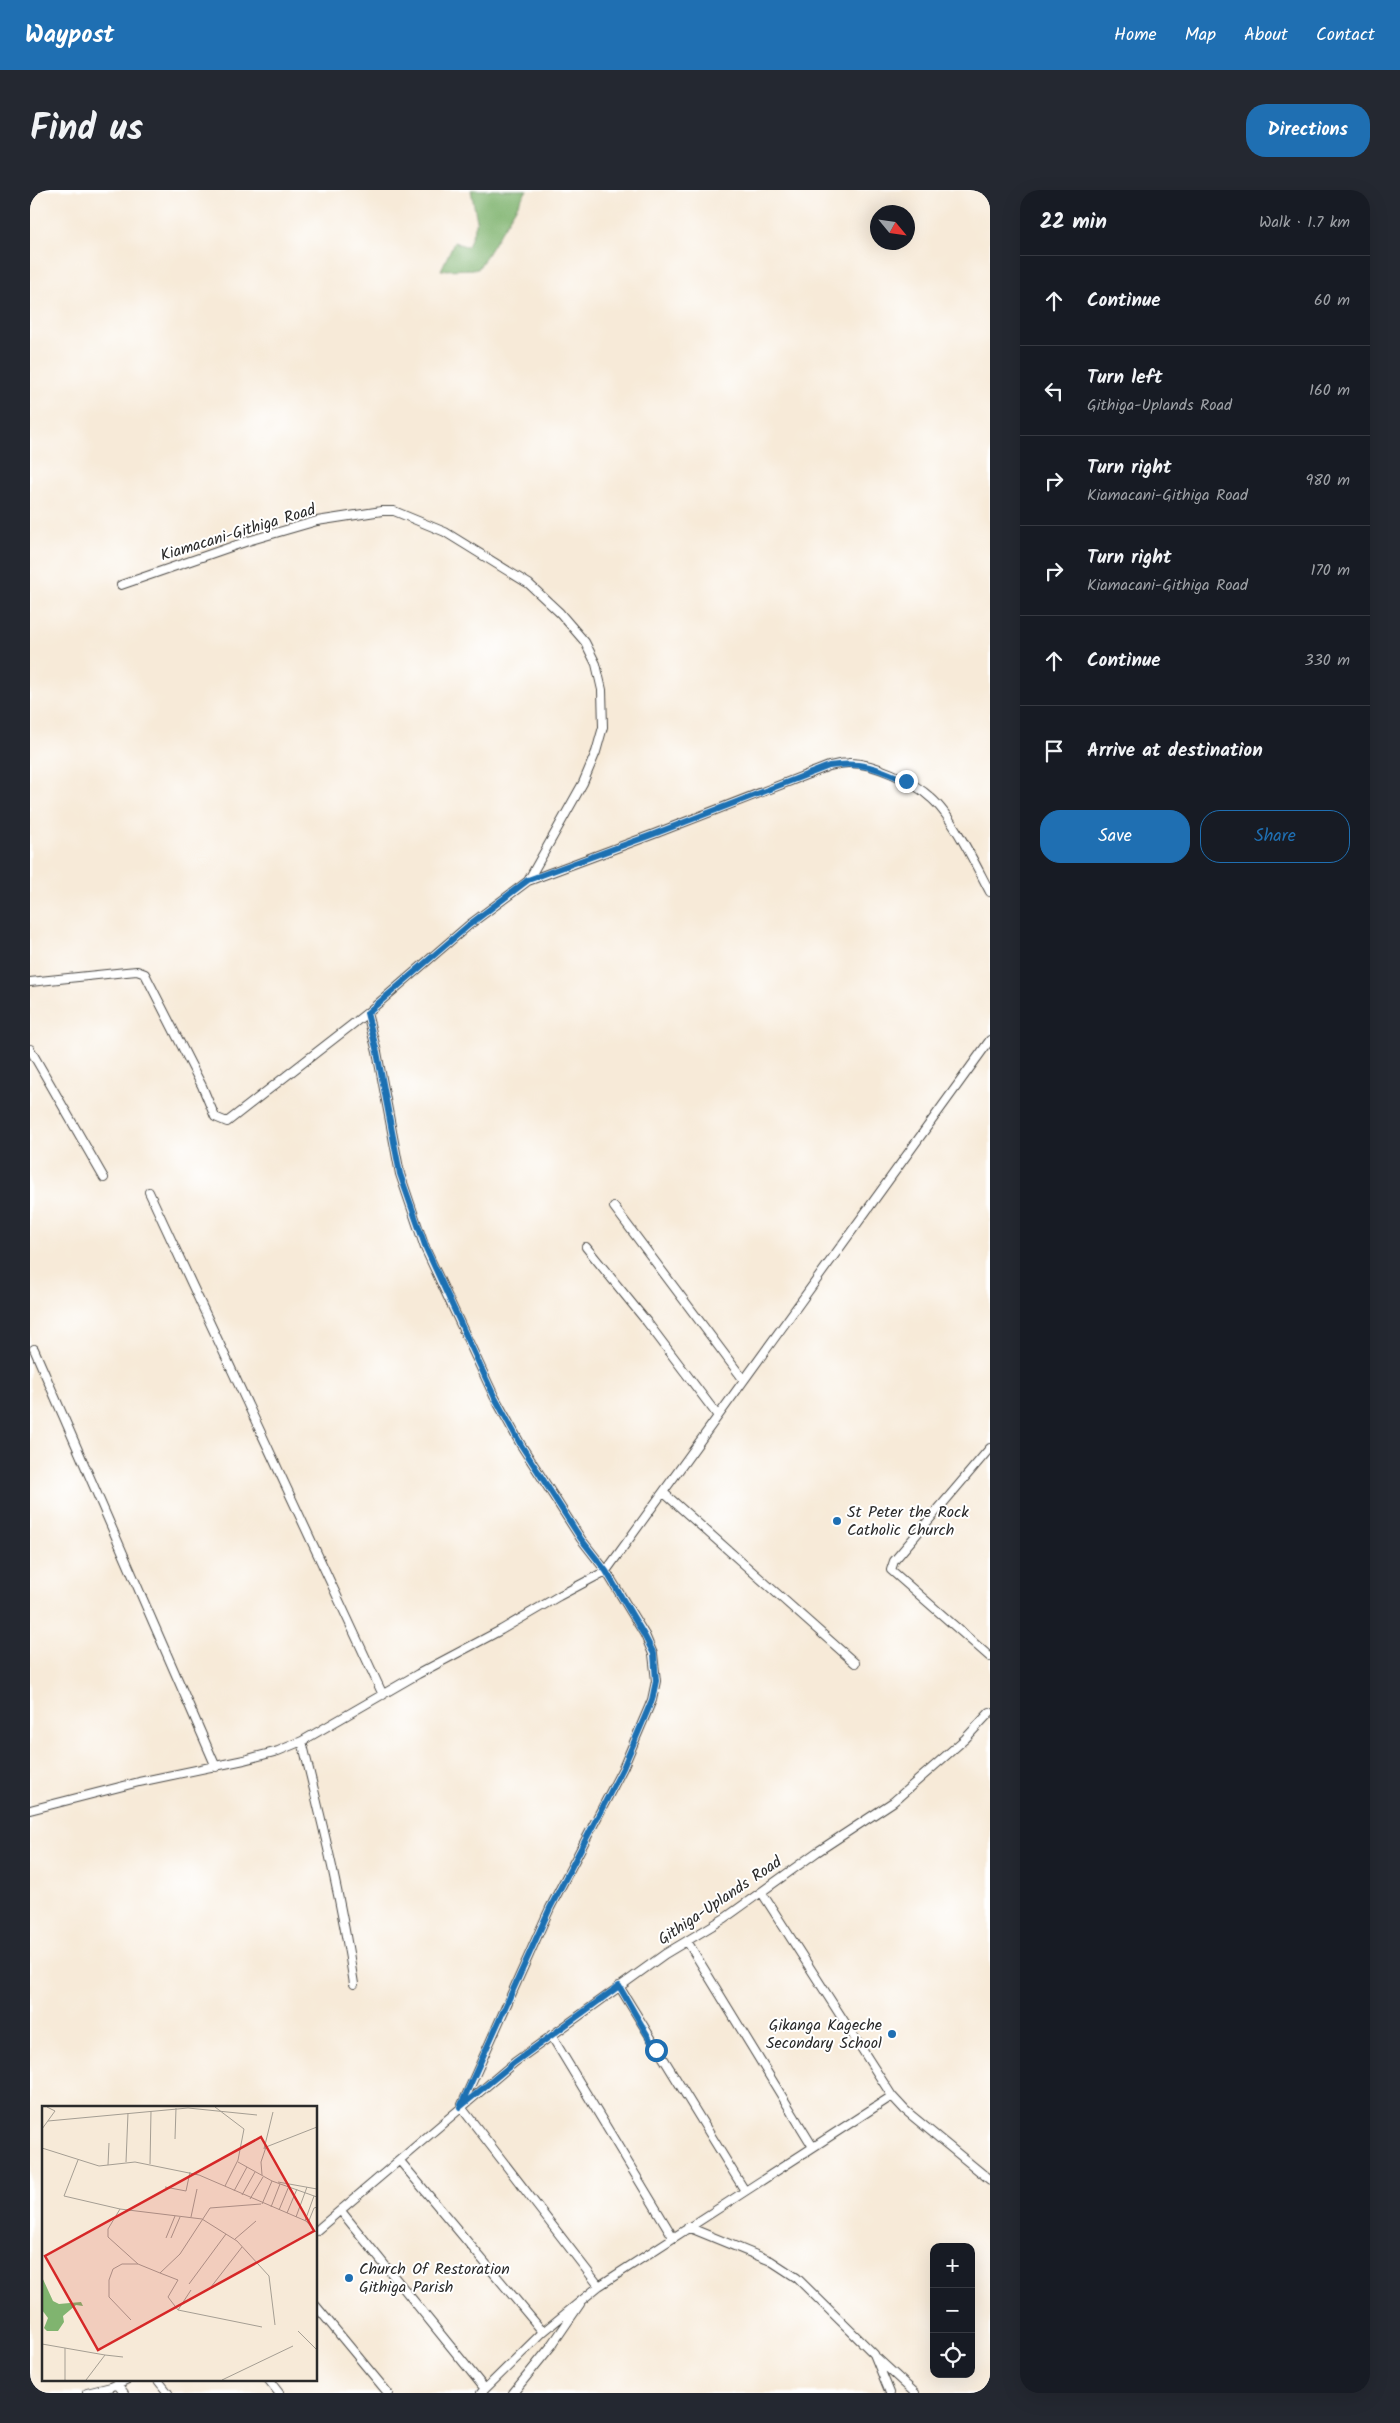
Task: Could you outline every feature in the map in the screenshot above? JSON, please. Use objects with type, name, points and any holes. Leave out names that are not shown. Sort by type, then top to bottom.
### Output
[{"type":"street","name":"Kiamacani-Githiga Road","points":[[30,982],[138,971],[145,974],[202,1086],[215,1117],[227,1122],[367,1013],[469,925],[528,880],[583,783],[596,752],[603,726],[600,681],[596,664],[585,642],[560,613],[529,584],[444,532],[406,515],[382,510],[317,521],[248,541],[121,585]]},
{"type":"street","points":[[528,880],[654,834],[829,766],[848,763],[866,764],[886,772],[906,781],[932,798],[956,832],[990,892]]},
{"type":"street","points":[[318,2229],[400,2161],[460,2107],[550,1908],[623,1768],[652,1700],[656,1681],[654,1654],[644,1635],[606,1571],[581,1539],[521,1445],[494,1396],[426,1248],[400,1174],[377,1052],[367,1013]]},
{"type":"street","points":[[30,1810],[139,1782],[216,1767],[278,1751],[302,1741],[383,1696],[418,1674],[606,1571],[664,1493],[743,1379],[869,1209],[931,1119],[990,1040]]},
{"type":"street","points":[[30,1048],[104,1178]]},
{"type":"street","points":[[149,1192],[383,1696]]},
{"type":"street","points":[[614,1207],[743,1379]]},
{"type":"street","points":[[586,1247],[647,1322],[718,1416]]},
{"type":"street","points":[[34,1349],[216,1767]]},
{"type":"street","points":[[990,1448],[894,1561],[891,1570],[990,1657]]},
{"type":"street","points":[[664,1493],[855,1663]]},
{"type":"street","name":"Githiga-Uplands Road","points":[[460,2107],[515,2062],[619,1986],[894,1802],[965,1739],[990,1712]]},
{"type":"street","points":[[302,1741],[335,1875],[354,1984]]},
{"type":"street","points":[[762,1892],[892,2096],[904,2110],[990,2180]]},
{"type":"street","points":[[687,1941],[813,2147]]},
{"type":"street","points":[[619,1986],[745,2191]]},
{"type":"street","points":[[551,2035],[673,2238]]},
{"type":"street","points":[[341,2211],[483,2391],[543,2332],[599,2286],[892,2096]]},
{"type":"street","points":[[460,2107],[599,2286]]},
{"type":"street","points":[[400,2161],[543,2332]]},
{"type":"street","points":[[688,2227],[771,2261],[797,2278],[915,2393]]},
{"type":"street","points":[[513,2393],[552,2345],[584,2298]]},
{"type":"street","points":[[318,2308],[388,2393]]},
{"type":"street","points":[[874,2354],[890,2393]]},
{"type":"street","points":[[87,2393],[126,2380]]},
{"type":"street","points":[[158,2380],[168,2393]]},
{"type":"street","points":[[269,2380],[279,2393]]},
{"type":"street","points":[[116,2384],[124,2393]]},
{"type":"street","points":[[30,2392],[35,2393]]},
{"type":"green space","points":[[471,190],[527,190],[478,269],[441,270],[454,242],[468,247],[477,221]]},
{"type":"place","name":"St Peter the Rock Catholic Church","points":[[837,1521]]},
{"type":"place","name":"Gikanga Kageche Secondary School","points":[[892,2034]]},
{"type":"place","name":"Church Of Restoration Githiga Parish","points":[[349,2278]]},
{"type":"route","points":[[656,2050],[619,1986],[515,2062],[460,2107],[550,1908],[623,1768],[645,1717],[652,1700],[656,1681],[654,1654],[606,1571],[581,1539],[521,1445],[494,1396],[468,1342],[426,1248],[400,1174],[386,1095],[367,1013],[469,925],[528,880],[654,834],[829,766],[848,763],[866,764],[906,781]]}]
